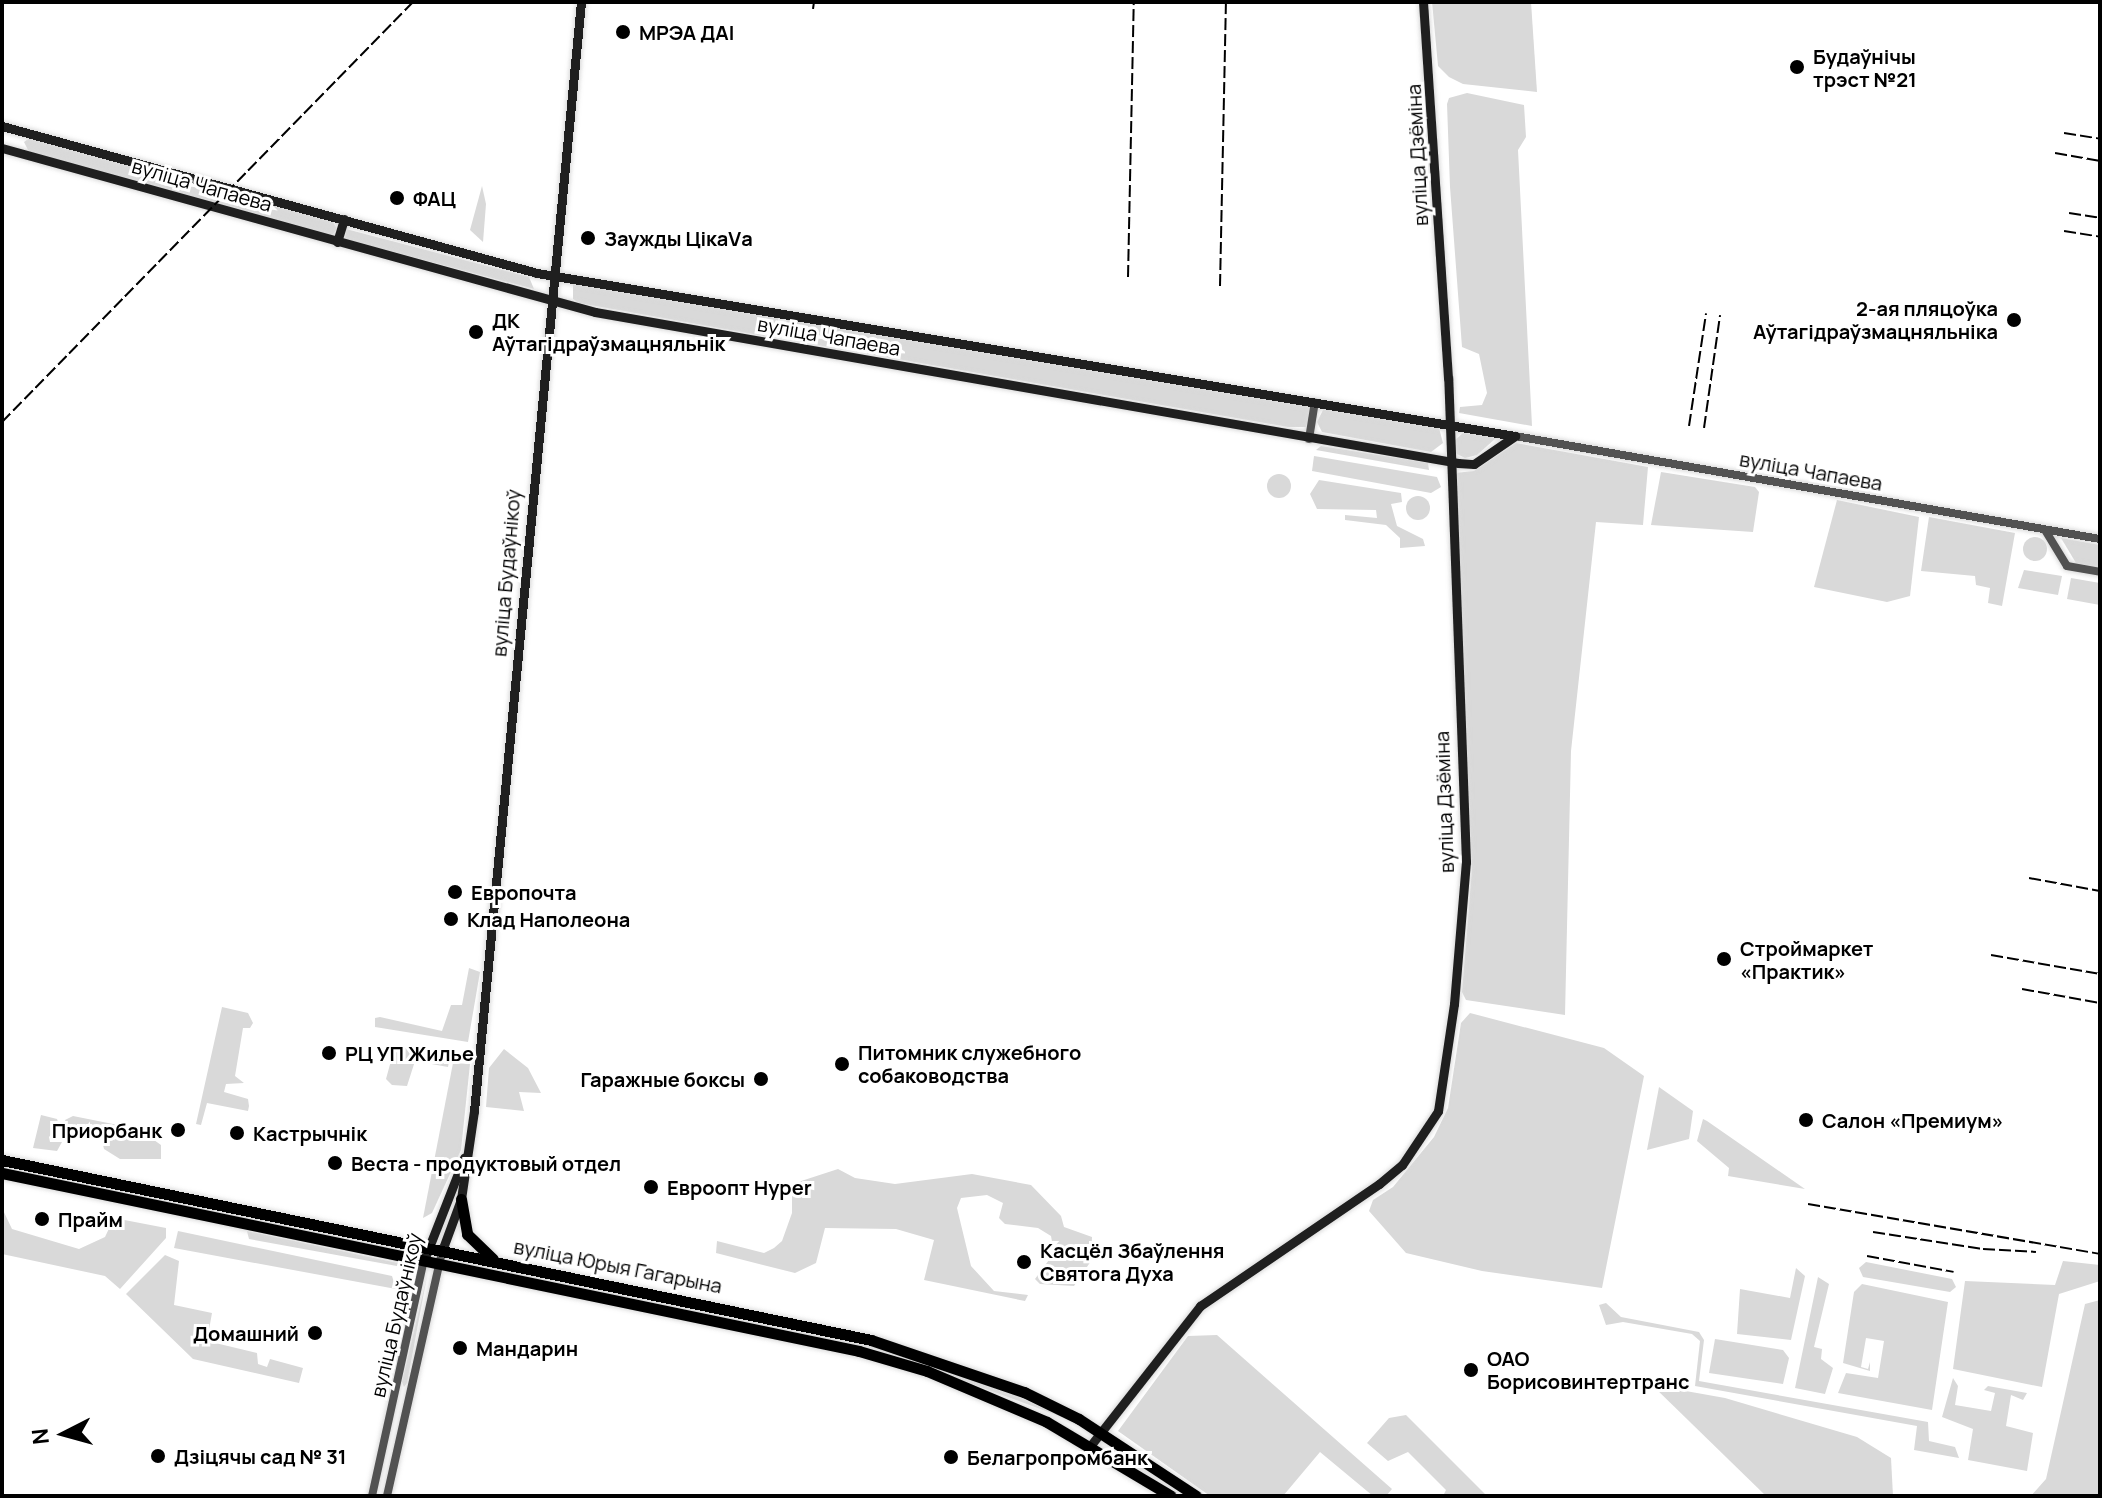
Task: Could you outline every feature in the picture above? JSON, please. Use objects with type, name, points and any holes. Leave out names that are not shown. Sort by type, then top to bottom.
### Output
[{"type":"main road","name":"вуліца Будаўнікоў","points":[[443,1248],[461,1199],[469,1147],[581,2]]},
{"type":"main road","name":"вуліца Дзёміна","points":[[1091,1445],[1200,1306],[1379,1184],[1402,1165],[1438,1111],[1454,1004],[1466,862],[1449,424],[1423,2]]},
{"type":"main road","name":"вуліца Чапаева","points":[[2,126],[554,275],[1515,436]]},
{"type":"main road","name":"вуліца Чапаева","points":[[2,148],[552,304],[1449,462],[1474,464],[1515,436]]},
{"type":"main road","points":[[337,242],[344,219]]},
{"type":"main road","name":"вуліца Будаўнікоў","points":[[424,1260],[469,1147]]},
{"type":"main road","name":"вуліца Юрыя Гагарына","points":[[2,1160],[443,1248],[871,1340],[992,1378],[1099,1432],[1196,1496]]},
{"type":"main road","name":"вуліца Юрыя Гагарына","points":[[2,1173],[859,1351],[988,1395],[1091,1445],[1171,1496]]},
{"type":"main road","points":[[461,1199],[467,1234],[493,1259]]},
{"type":"street","points":[[1309,439],[1315,402]]},
{"type":"street","name":"вуліца Чапаева","points":[[1515,436],[2100,539]]},
{"type":"street","points":[[2045,530],[2067,566],[2100,572]]},
{"type":"street","name":"вуліца Будаўнікоў","points":[[387,1496],[437,1263],[443,1248]]},
{"type":"street","name":"вуліца Будаўнікоў","points":[[372,1496],[424,1260]]},
{"type":"street","points":[[393,1408],[405,1408]]},
{"type":"shaded area","points":[[1432,2],[1531,2],[1537,92],[1463,84],[1449,77],[1438,66]]},
{"type":"shaded area","points":[[1467,93],[1524,105],[1526,137],[1518,150],[1532,426],[1459,413],[1460,407],[1482,405],[1487,393],[1479,354],[1462,347],[1450,187],[1447,104],[1449,98]]},
{"type":"shaded area","points":[[31,137],[333,222],[337,229],[332,235],[29,152],[24,142]]},
{"type":"shaded area","points":[[482,186],[486,204],[483,242],[470,230]]},
{"type":"shaded area","points":[[346,229],[529,277],[534,289],[345,239]]},
{"type":"shaded area","points":[[573,283],[778,317],[778,324],[764,336],[579,303],[573,299]]},
{"type":"shaded area","points":[[789,318],[1306,405],[1311,412],[1306,427],[1288,427],[788,340],[784,325]]},
{"type":"shaded area","points":[[1324,408],[1439,428],[1443,443],[1431,452],[1322,432],[1317,422]]},
{"type":"shaded area","points":[[1463,433],[1496,438],[1477,455],[1465,458],[1455,453],[1453,442]]},
{"type":"shaded area","points":[[1516,443],[1648,467],[1643,525],[1596,522],[1571,751],[1565,1015],[1466,1000],[1462,992],[1472,869],[1454,480],[1455,473],[1474,471]]},
{"type":"shaded area","points":[[1321,446],[1428,463],[1429,470],[1316,450]]},
{"type":"shaded area","points":[[1314,456],[1437,477],[1441,487],[1431,493],[1312,471]]},
{"type":"shaded area","points":[[1661,472],[1755,487],[1759,492],[1753,532],[1651,525]]},
{"type":"shaded area","points":[[1279,474],[1290,481],[1291,486],[1284,497],[1279,498],[1268,491],[1267,486],[1274,475]]},
{"type":"shaded area","points":[[1319,480],[1401,493],[1402,502],[1391,504],[1397,526],[1423,539],[1425,546],[1400,548],[1400,538],[1386,525],[1345,520],[1345,515],[1377,518],[1376,510],[1317,509],[1310,494]]},
{"type":"shaded area","points":[[1418,496],[1429,503],[1430,508],[1423,519],[1418,520],[1407,513],[1406,508],[1413,497]]},
{"type":"shaded area","points":[[1837,500],[1919,517],[1910,596],[1887,602],[1814,587]]},
{"type":"shaded area","points":[[1929,517],[2015,533],[2002,606],[1988,603],[1990,588],[1976,585],[1975,576],[1921,571]]},
{"type":"shaded area","points":[[2035,537],[2044,540],[2047,549],[2044,558],[2035,561],[2026,558],[2023,549],[2026,540]]},
{"type":"shaded area","points":[[2061,538],[2100,545],[2100,568],[2076,563]]},
{"type":"shaded area","points":[[2024,570],[2062,576],[2058,595],[2018,588]]},
{"type":"shaded area","points":[[2071,578],[2100,583],[2100,605],[2067,599]]},
{"type":"shaded area","points":[[469,968],[480,972],[468,1042],[375,1027],[375,1018],[380,1017],[442,1031],[451,1005],[462,1005]]},
{"type":"shaded area","points":[[222,1007],[248,1013],[253,1023],[250,1028],[243,1028],[235,1076],[244,1083],[226,1084],[224,1092],[248,1099],[248,1111],[207,1103],[201,1125],[196,1124]]},
{"type":"shaded area","points":[[1470,1013],[1604,1048],[1644,1076],[1602,1288],[1482,1271],[1406,1253],[1369,1211],[1373,1200],[1393,1187],[1434,1137],[1448,1108],[1461,1023]]},
{"type":"shaded area","points":[[395,1046],[450,1056],[448,1067],[415,1061],[407,1086],[392,1085],[386,1079]]},
{"type":"shaded area","points":[[504,1049],[528,1068],[541,1093],[519,1092],[524,1111],[486,1107],[489,1068]]},
{"type":"shaded area","points":[[453,1063],[470,1064],[461,1150],[432,1213],[423,1218]]},
{"type":"shaded area","points":[[1659,1087],[1693,1111],[1689,1139],[1647,1150]]},
{"type":"shaded area","points":[[41,1115],[57,1119],[59,1125],[49,1137],[50,1142],[62,1142],[57,1151],[33,1148]]},
{"type":"shaded area","points":[[73,1116],[123,1126],[135,1132],[136,1139],[154,1140],[161,1145],[161,1159],[120,1159],[104,1149],[101,1136],[67,1126],[65,1120]]},
{"type":"shaded area","points":[[1703,1119],[1805,1189],[1728,1176],[1729,1168],[1697,1141]]},
{"type":"shaded area","points":[[2,1165],[405,1249],[289,1228]]},
{"type":"shaded area","points":[[838,1169],[855,1178],[895,1184],[972,1174],[1031,1185],[1061,1216],[1064,1227],[1092,1237],[1091,1261],[1074,1286],[1040,1284],[1035,1279],[1054,1253],[1051,1236],[1038,1228],[1005,1224],[999,1218],[1003,1203],[987,1195],[961,1198],[957,1208],[971,1266],[994,1291],[1028,1295],[1025,1301],[924,1280],[934,1240],[896,1229],[825,1228],[816,1263],[795,1273],[716,1253],[717,1241],[764,1253],[774,1248],[782,1241],[792,1213],[792,1184]]},
{"type":"shaded area","points":[[2,1208],[12,1229],[79,1249],[105,1237],[114,1218],[166,1228],[166,1238],[120,1289],[105,1276],[2,1254]]},
{"type":"shaded area","points":[[178,1231],[392,1276],[396,1289],[174,1248]]},
{"type":"shaded area","points":[[247,1231],[398,1263],[397,1266],[249,1239]]},
{"type":"shaded area","points":[[165,1255],[179,1261],[174,1305],[212,1313],[207,1341],[257,1353],[258,1364],[267,1367],[270,1359],[303,1368],[299,1383],[193,1359],[126,1294]]},
{"type":"shaded area","points":[[2063,1261],[2100,1265],[2100,1281],[2059,1294],[2042,1387],[1953,1369],[1965,1281],[2055,1285]]},
{"type":"shaded area","points":[[1866,1262],[1952,1279],[1956,1287],[1950,1292],[1863,1277],[1859,1268]]},
{"type":"shaded area","points":[[464,1263],[536,1272],[887,1349],[993,1385],[1065,1418],[886,1352],[781,1326]]},
{"type":"shaded area","points":[[1796,1268],[1805,1276],[1791,1340],[1737,1334],[1740,1289],[1790,1298]]},
{"type":"shaded area","points":[[427,1276],[407,1383],[404,1387],[402,1382]]},
{"type":"shaded area","points":[[1818,1277],[1829,1284],[1814,1347],[1822,1349],[1821,1359],[1833,1368],[1825,1394],[1795,1388]]},
{"type":"shaded area","points":[[1862,1284],[1948,1302],[1932,1410],[1838,1393],[1846,1373],[1878,1378],[1884,1341],[1866,1338],[1861,1367],[1868,1369],[1870,1362],[1870,1371],[1843,1363],[1854,1292]]},
{"type":"shaded area","points":[[2100,1300],[2100,1496],[2031,1496],[2046,1479],[2085,1304]]},
{"type":"shaded area","points":[[1606,1303],[1621,1317],[1699,1332],[1704,1340],[1699,1381],[1928,1422],[1929,1441],[1955,1447],[1959,1458],[1914,1450],[1917,1426],[1695,1386],[1700,1341],[1692,1334],[1623,1322],[1606,1325],[1599,1305]]},
{"type":"shaded area","points":[[1217,1335],[1392,1489],[1386,1496],[1373,1496],[1320,1452],[1283,1496],[1210,1496],[1118,1431],[1188,1336]]},
{"type":"shaded area","points":[[1715,1339],[1783,1350],[1789,1358],[1783,1384],[1709,1373]]},
{"type":"shaded area","points":[[1953,1378],[1958,1386],[1955,1405],[1991,1411],[1995,1393],[1984,1390],[1988,1386],[2027,1393],[2023,1400],[2011,1395],[2006,1426],[2033,1433],[2027,1471],[1968,1460],[1973,1429],[1942,1417]]},
{"type":"shaded area","points":[[1652,1385],[1725,1398],[1857,1437],[1891,1458],[1893,1496],[1766,1496]]},
{"type":"shaded area","points":[[1406,1415],[1485,1494],[1483,1496],[1443,1496],[1446,1490],[1408,1452],[1388,1461],[1367,1443],[1389,1418]]},
{"type":"railway","points":[[2,422],[413,2]]},
{"type":"railway","points":[[813,9],[814,2]]},
{"type":"railway","points":[[1128,277],[1134,2]]},
{"type":"railway","points":[[1220,286],[1226,2]]},
{"type":"railway","points":[[2064,133],[2100,139]]},
{"type":"railway","points":[[2055,153],[2100,161]]},
{"type":"railway","points":[[2069,213],[2100,218]]},
{"type":"railway","points":[[2064,231],[2100,237]]},
{"type":"railway","points":[[1689,426],[1706,313]]},
{"type":"railway","points":[[1704,428],[1720,315]]},
{"type":"railway","points":[[2029,878],[2100,891]]},
{"type":"railway","points":[[1991,955],[2100,974]]},
{"type":"railway","points":[[2022,989],[2100,1003]]},
{"type":"railway","points":[[1808,1204],[2100,1254]]},
{"type":"railway","points":[[1873,1232],[1983,1249],[2036,1252]]},
{"type":"railway","points":[[1867,1256],[1954,1272]]},
{"type":"place","name":"МРЭА ДАІ","points":[[623,32]]},
{"type":"place","name":"Будаўнічы трэст №21","points":[[1797,67]]},
{"type":"place","name":"ФАЦ","points":[[397,198]]},
{"type":"place","name":"Заужды ЦікаVа","points":[[588,238]]},
{"type":"place","name":"2-ая пляцоўка Аўтагідраўзмацняльніка","points":[[2014,320]]},
{"type":"place","name":"ДК Аўтагідраўзмацняльнік","points":[[476,332]]},
{"type":"place","name":"Европочта","points":[[455,892]]},
{"type":"place","name":"Клад Наполеона","points":[[451,919]]},
{"type":"place","name":"Строймаркет «Практик»","points":[[1724,959]]},
{"type":"place","name":"РЦ УП Жилье","points":[[329,1053]]},
{"type":"place","name":"Питомник служебного собаководства","points":[[842,1064]]},
{"type":"place","name":"Гаражные боксы","points":[[761,1079]]},
{"type":"place","name":"Салон «Премиум»","points":[[1806,1120]]},
{"type":"place","name":"Приорбанк","points":[[178,1130]]},
{"type":"place","name":"Кастрычнік","points":[[237,1133]]},
{"type":"place","name":"Веста - продуктовый отдел","points":[[335,1163]]},
{"type":"place","name":"Евроопт Hyper","points":[[651,1187]]},
{"type":"place","name":"Прайм","points":[[42,1219]]},
{"type":"place","name":"Касцёл Збаўлення Святога Духа","points":[[1024,1262]]},
{"type":"place","name":"Домашний","points":[[315,1333]]},
{"type":"place","name":"Мандарин","points":[[460,1348]]},
{"type":"place","name":"ОАО Борисовинтертранс","points":[[1471,1370]]},
{"type":"place","name":"Дзіцячы сад № 31","points":[[158,1456]]},
{"type":"place","name":"Белагропромбанк","points":[[951,1457]]}]
